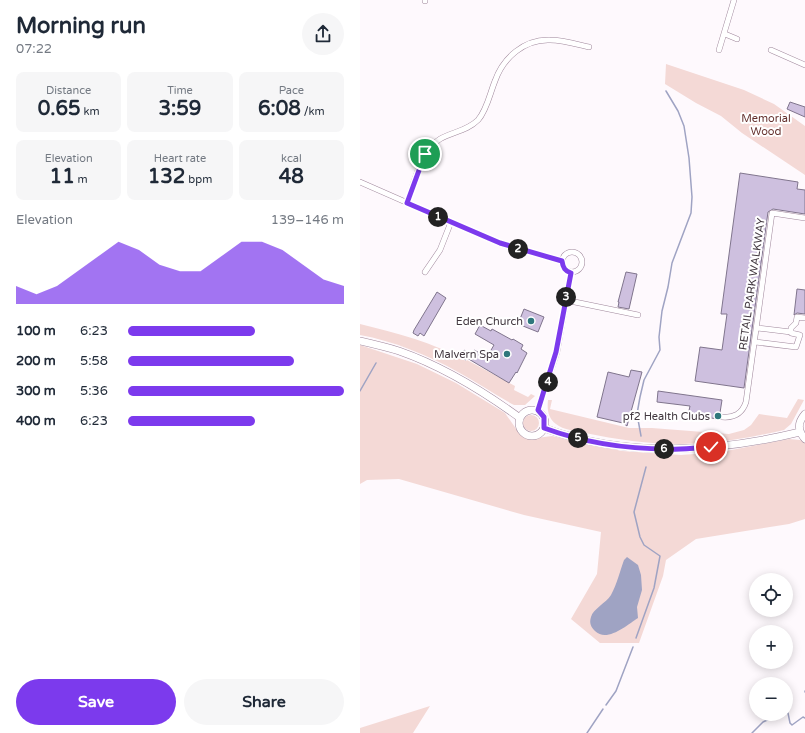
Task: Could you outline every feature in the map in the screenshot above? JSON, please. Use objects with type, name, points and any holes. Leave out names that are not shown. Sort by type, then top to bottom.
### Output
[{"type":"main road","points":[[360,341],[398,351],[434,366],[467,383],[520,418]]},
{"type":"main road","points":[[538,410],[544,417],[544,428],[536,436],[524,434],[520,429],[520,418],[527,411],[538,410]]},
{"type":"main road","points":[[805,414],[799,424],[800,432],[805,438]]},
{"type":"main road","points":[[544,428],[564,436],[609,444],[669,450],[726,446],[754,442],[800,432]]},
{"type":"street","points":[[719,50],[734,0]]},
{"type":"street","points":[[725,34],[737,39]]},
{"type":"street","points":[[407,203],[425,154],[431,146],[440,139],[470,127],[479,119],[485,109],[498,73],[512,54],[530,43],[550,40],[589,47]]},
{"type":"street","points":[[771,50],[805,65]]},
{"type":"street","points":[[360,182],[500,243],[562,261]]},
{"type":"street","name":"RETAIL PARK WALKWAY","points":[[722,417],[733,417],[738,414],[746,404],[772,213],[805,218]]},
{"type":"street","points":[[425,272],[440,250],[451,222]]},
{"type":"street","points":[[571,252],[579,255],[583,262],[582,266],[576,272],[571,273],[562,267],[562,261],[566,254],[571,252]]},
{"type":"street","points":[[538,410],[556,352],[571,273]]},
{"type":"street","points":[[565,300],[638,316]]},
{"type":"street","points":[[791,332],[791,328],[796,323],[797,317],[805,318]]},
{"type":"street","points":[[755,342],[796,347],[800,335],[790,333],[791,332],[757,328]]},
{"type":"green space","name":"Memorial Wood","points":[[666,64],[744,90],[774,104],[805,126],[805,175],[742,133],[721,116],[665,84]]},
{"type":"green space","points":[[360,324],[401,335],[440,348],[466,361],[467,360],[515,386],[514,390],[528,397],[531,394],[535,396],[525,405],[514,405],[435,360],[398,345],[360,335]]},
{"type":"green space","points":[[360,345],[417,364],[456,383],[505,413],[519,433],[529,439],[552,436],[622,451],[681,455],[721,452],[789,439],[800,440],[805,442],[805,519],[789,524],[696,539],[666,560],[663,576],[639,643],[600,643],[571,619],[597,574],[601,532],[524,515],[399,479],[367,480],[360,484]]},
{"type":"green space","points":[[798,399],[804,400],[791,424],[784,430],[732,440],[683,444],[634,441],[566,429],[553,422],[549,414],[548,407],[548,400],[552,400],[550,409],[629,428],[652,428],[729,434],[744,430],[751,425],[759,414],[787,418]]},
{"type":"green space","points":[[531,415],[538,420],[539,423],[534,430],[531,431],[524,426],[523,423],[528,416]]},
{"type":"green space","points":[[430,706],[413,733],[360,733],[360,728]]},
{"type":"water","points":[[627,557],[638,565],[641,575],[642,590],[637,607],[638,618],[617,632],[605,635],[600,634],[591,626],[590,621],[592,614],[611,595],[624,560]]},
{"type":"building","points":[[790,102],[805,107],[805,117],[787,109]]},
{"type":"building","points":[[740,173],[798,182],[797,189],[805,190],[805,214],[773,209],[768,212],[744,388],[695,381],[700,347],[722,350],[727,314],[721,314]]},
{"type":"building","points":[[626,272],[637,274],[629,309],[618,307]]},
{"type":"building","points":[[797,289],[805,290],[805,314],[797,313],[794,315]]},
{"type":"building","points":[[437,292],[446,298],[424,336],[420,333],[418,336],[413,333],[414,330]]},
{"type":"building","name":"Eden Church","points":[[524,309],[544,317],[538,332],[518,324]]},
{"type":"building","name":"Malvern Spa","points":[[480,325],[491,331],[492,329],[512,340],[513,339],[523,345],[521,349],[527,353],[517,373],[516,372],[509,383],[467,358],[466,360],[460,357],[464,350],[471,355],[474,350],[487,357],[494,345],[475,334]]},
{"type":"building","points":[[631,370],[642,372],[627,426],[623,423],[597,417],[608,372],[629,377]]},
{"type":"building","points":[[658,391],[722,400],[719,419],[688,415],[690,406],[657,402]]},
{"type":"waterway","points":[[641,436],[637,414],[640,397],[644,380],[660,350],[659,337],[662,311],[672,263],[691,213],[692,197],[689,158],[684,126],[678,111],[666,91]]},
{"type":"waterway","points":[[360,391],[376,363]]},
{"type":"waterway","points":[[636,638],[654,588],[660,556],[644,545],[640,537],[634,512],[646,467]]},
{"type":"waterway","points":[[606,705],[616,691],[633,647]]},
{"type":"waterway","points":[[587,733],[603,709]]},
{"type":"waterway","points":[[790,721],[792,725],[803,717],[805,718]]},
{"type":"waterway","points":[[752,733],[765,721]]},
{"type":"place","name":"Eden Church","points":[[531,321]]},
{"type":"place","name":"Malvern Spa","points":[[507,354]]},
{"type":"place","name":"pf2 Health Clubs","points":[[718,416]]},
{"type":"route","points":[[425,154],[407,203],[500,243],[562,261],[562,267],[571,273],[556,352],[549,379],[538,410],[544,417],[544,428],[564,436],[609,444],[669,450],[711,447]]}]
